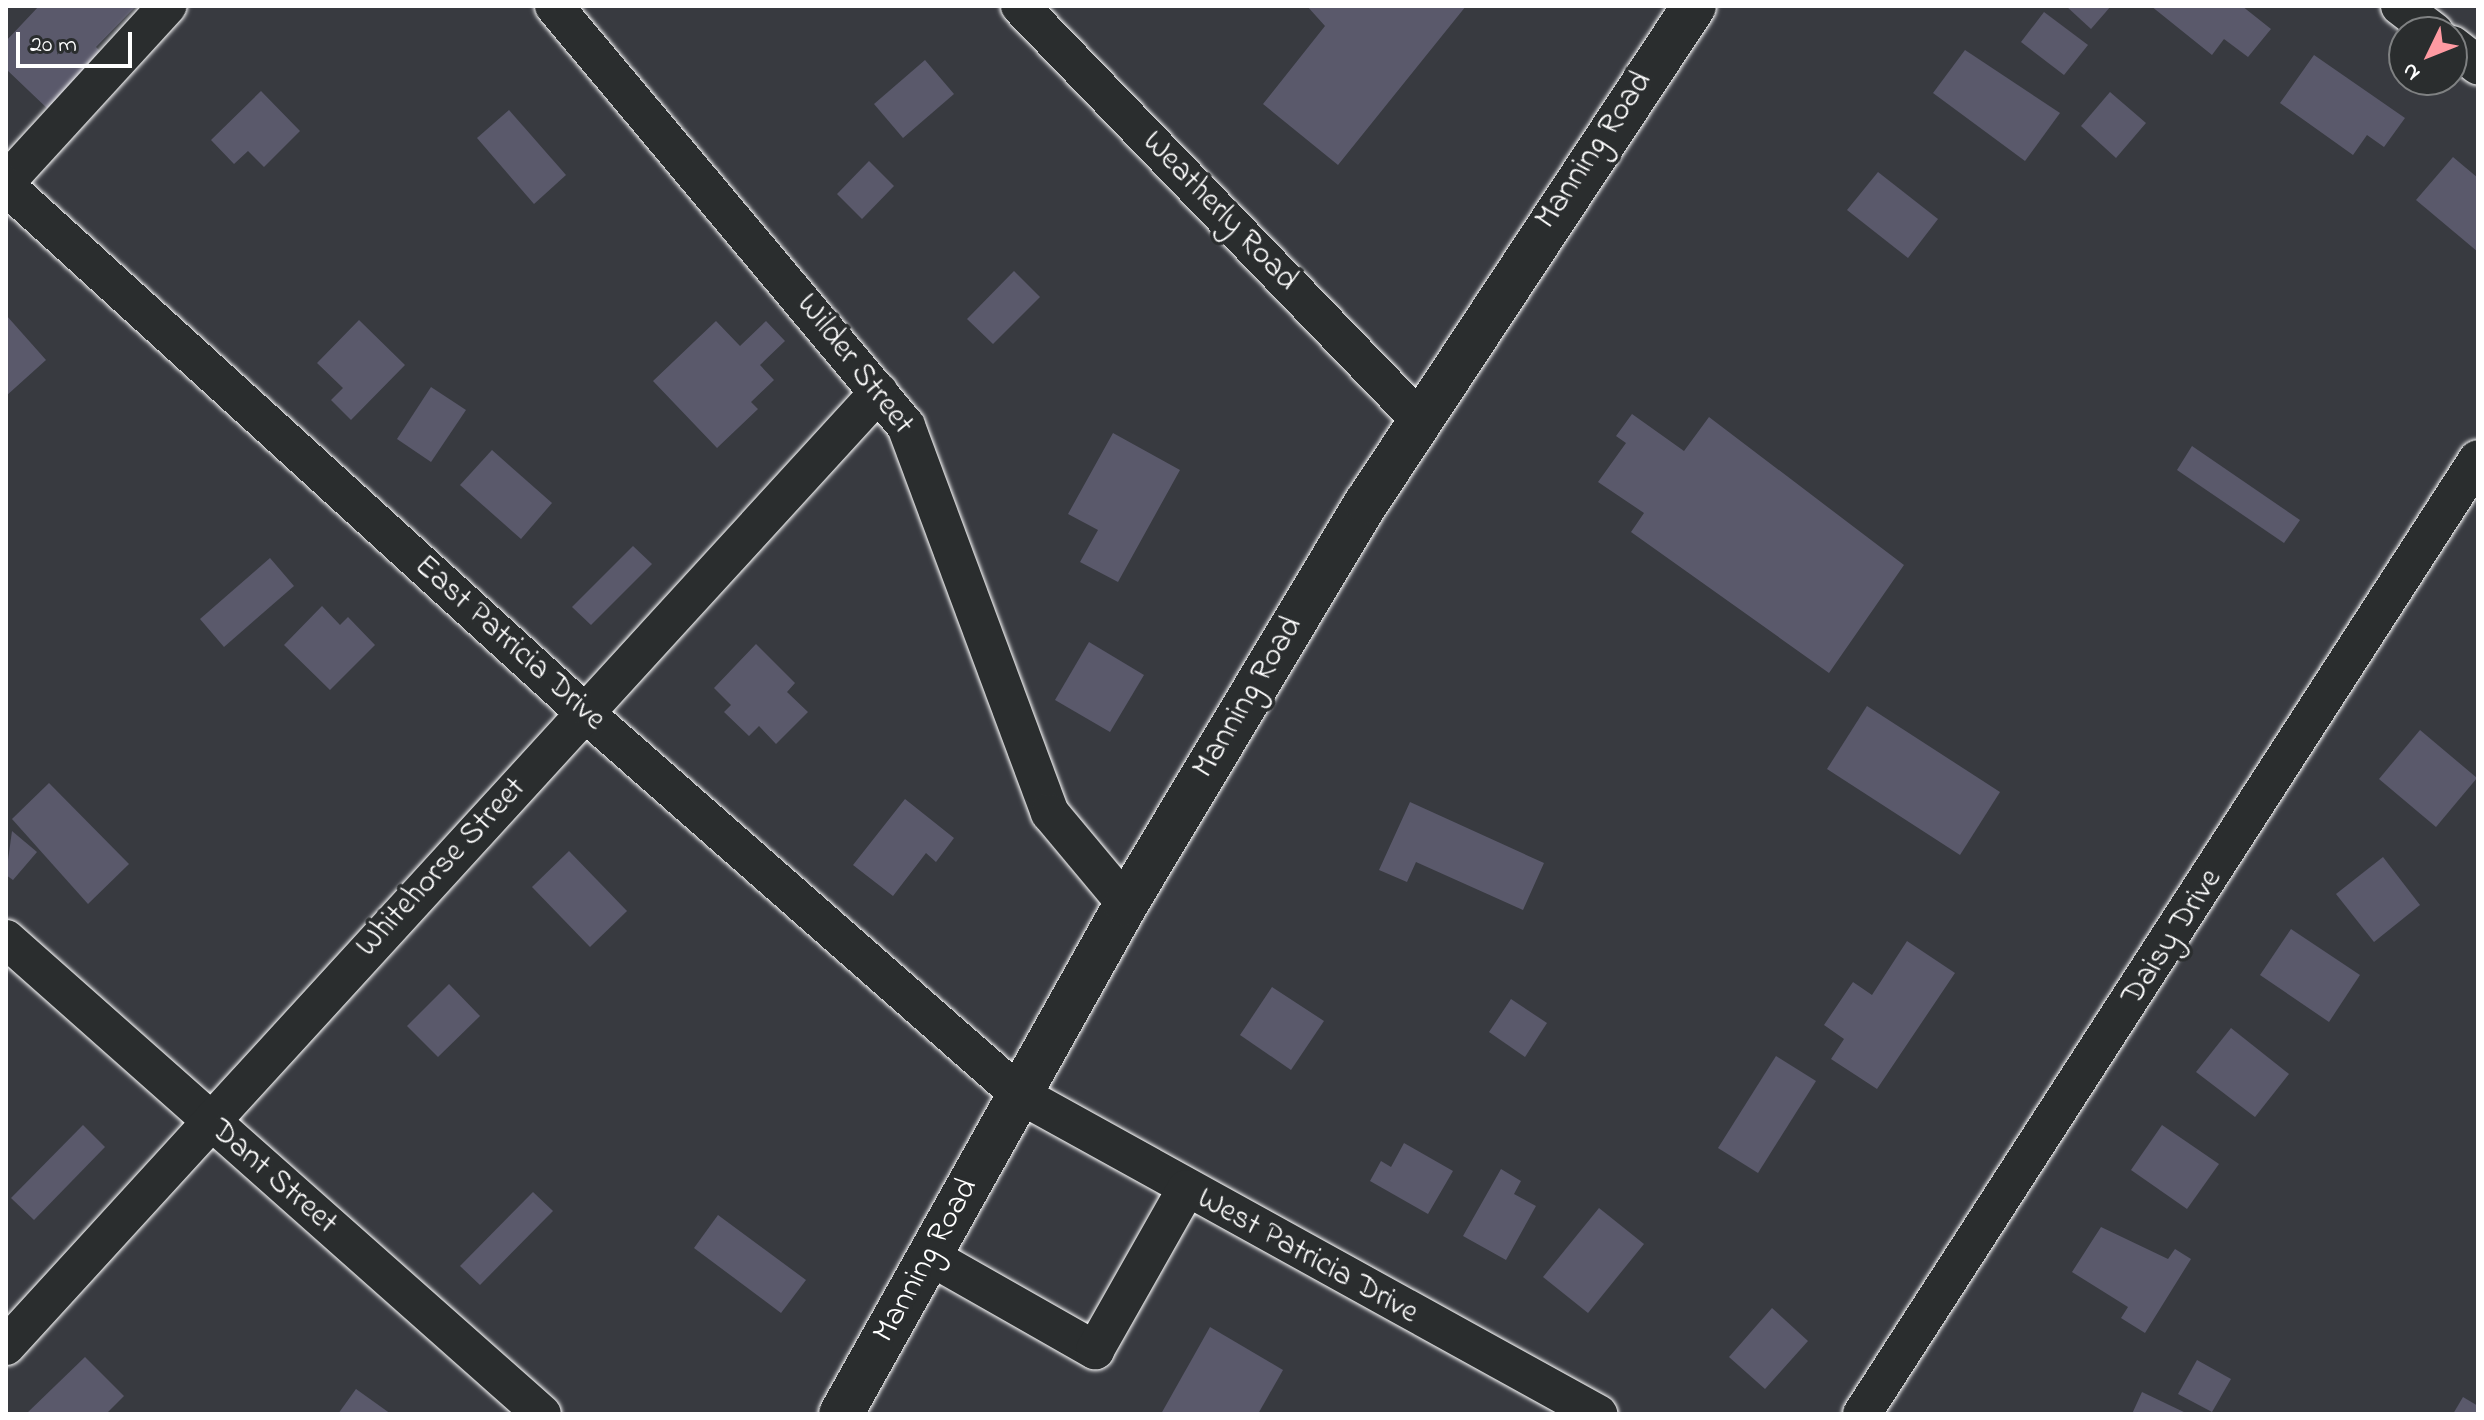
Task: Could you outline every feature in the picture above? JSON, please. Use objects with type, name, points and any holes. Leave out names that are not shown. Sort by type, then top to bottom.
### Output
[{"type":"main road","name":"Manning Road","points":[[841,1414],[1126,904],[1419,419],[1694,6]]},
{"type":"street","points":[[6,184],[167,6]]},
{"type":"street","name":"Wilder Street","points":[[554,6],[879,392],[919,451],[1050,813],[1126,904]]},
{"type":"street","name":"Weatherly Road","points":[[1020,6],[1419,419]]},
{"type":"street","name":"East Patricia Drive","points":[[6,184],[584,712],[1019,1094]]},
{"type":"street","name":"Whitehorse Street","points":[[6,1346],[879,392]]},
{"type":"street","name":"Daisy Drive","points":[[1862,1414],[2478,459]]},
{"type":"street","name":"Dant Street","points":[[6,939],[542,1414]]},
{"type":"street","name":"West Patricia Drive","points":[[1019,1094],[1598,1414]]},
{"type":"street","points":[[931,1257],[1095,1350],[1186,1189]]},
{"type":"building","points":[[39,6],[136,6],[96,47],[105,56],[51,112],[6,69],[6,41]]},
{"type":"building","points":[[1307,6],[1466,6],[1338,165],[1263,104],[1325,26]]},
{"type":"building","points":[[2066,6],[2111,6],[2091,29]]},
{"type":"building","points":[[2151,6],[2242,6],[2271,29],[2248,57],[2224,39],[2212,55]]},
{"type":"building","points":[[2044,12],[2088,45],[2064,75],[2021,42]]},
{"type":"building","points":[[1965,50],[2060,113],[2025,161],[1933,93]]},
{"type":"building","points":[[2314,55],[2405,118],[2384,147],[2367,135],[2353,155],[2280,103]]},
{"type":"building","points":[[925,60],[954,94],[903,138],[874,104]]},
{"type":"building","points":[[261,91],[300,131],[264,167],[248,151],[234,164],[211,140]]},
{"type":"building","points":[[2110,92],[2146,123],[2116,158],[2081,126]]},
{"type":"building","points":[[509,110],[566,175],[534,204],[477,138]]},
{"type":"building","points":[[2453,157],[2478,178],[2478,252],[2416,200]]},
{"type":"building","points":[[869,161],[894,186],[862,219],[837,194]]},
{"type":"building","points":[[1878,172],[1938,219],[1908,258],[1847,210]]},
{"type":"building","points":[[1014,271],[1040,297],[993,344],[967,319]]},
{"type":"building","points":[[6,315],[46,360],[6,396]]},
{"type":"building","points":[[359,320],[405,365],[351,420],[331,400],[343,388],[317,363]]},
{"type":"building","points":[[716,321],[740,346],[766,321],[785,341],[760,365],[774,380],[751,402],[758,409],[717,448],[653,381]]},
{"type":"building","points":[[431,387],[466,410],[431,462],[397,439]]},
{"type":"building","points":[[1632,414],[1684,451],[1709,417],[1904,565],[1829,673],[1631,532],[1644,513],[1598,482],[1626,443],[1616,436]]},
{"type":"building","points":[[1113,433],[1180,470],[1118,582],[1080,562],[1098,530],[1068,514]]},
{"type":"building","points":[[2192,446],[2300,520],[2284,543],[2177,470]]},
{"type":"building","points":[[492,450],[552,503],[521,539],[460,485]]},
{"type":"building","points":[[633,546],[652,564],[591,625],[572,607]]},
{"type":"building","points":[[270,558],[294,586],[224,647],[200,619]]},
{"type":"building","points":[[322,606],[340,625],[348,617],[375,645],[330,690],[284,645]]},
{"type":"building","points":[[1089,642],[1144,675],[1110,732],[1055,700]]},
{"type":"building","points":[[756,644],[795,683],[787,692],[808,712],[776,744],[759,726],[749,736],[724,712],[731,705],[714,688]]},
{"type":"building","points":[[1867,706],[2000,792],[1960,855],[1827,769]]},
{"type":"building","points":[[2420,730],[2477,778],[2436,827],[2379,779]]},
{"type":"building","points":[[49,783],[129,864],[88,904],[12,819]]},
{"type":"building","points":[[905,799],[954,838],[936,862],[926,853],[893,896],[853,865]]},
{"type":"building","points":[[1410,802],[1544,863],[1523,910],[1416,862],[1407,882],[1379,870]]},
{"type":"building","points":[[12,831],[37,852],[13,880],[6,875]]},
{"type":"building","points":[[569,851],[627,911],[590,947],[532,887]]},
{"type":"building","points":[[2383,857],[2420,905],[2374,942],[2336,894]]},
{"type":"building","points":[[2291,929],[2360,975],[2329,1022],[2260,975]]},
{"type":"building","points":[[1907,941],[1955,973],[1877,1089],[1831,1059],[1844,1039],[1824,1025],[1853,982],[1872,995]]},
{"type":"building","points":[[449,984],[480,1016],[438,1057],[407,1026]]},
{"type":"building","points":[[1272,987],[1324,1021],[1291,1070],[1240,1035]]},
{"type":"building","points":[[1511,999],[1547,1023],[1525,1057],[1489,1032]]},
{"type":"building","points":[[2231,1028],[2289,1074],[2255,1117],[2196,1072]]},
{"type":"building","points":[[1776,1056],[1816,1081],[1758,1173],[1718,1148]]},
{"type":"building","points":[[83,1125],[105,1147],[34,1220],[11,1198]]},
{"type":"building","points":[[2162,1125],[2219,1164],[2187,1209],[2131,1170]]},
{"type":"building","points":[[1404,1143],[1453,1171],[1428,1214],[1370,1181],[1381,1161],[1391,1167]]},
{"type":"building","points":[[1501,1169],[1521,1181],[1514,1194],[1536,1206],[1506,1260],[1463,1236]]},
{"type":"building","points":[[533,1192],[553,1211],[480,1285],[460,1266]]},
{"type":"building","points":[[1599,1208],[1644,1244],[1588,1313],[1543,1277]]},
{"type":"building","points":[[718,1215],[806,1280],[781,1313],[694,1248]]},
{"type":"building","points":[[2101,1227],[2168,1259],[2175,1249],[2191,1259],[2145,1333],[2121,1318],[2128,1307],[2072,1272]]},
{"type":"building","points":[[1772,1308],[1808,1341],[1765,1389],[1729,1357]]},
{"type":"building","points":[[1210,1327],[1283,1370],[1258,1414],[1161,1414]]},
{"type":"building","points":[[85,1357],[124,1396],[106,1414],[26,1414]]},
{"type":"building","points":[[2197,1360],[2231,1379],[2212,1412],[2178,1394]]},
{"type":"building","points":[[356,1389],[391,1414],[338,1414]]},
{"type":"building","points":[[2142,1392],[2188,1414],[2132,1414]]},
{"type":"building","points":[[2463,1397],[2478,1406],[2478,1414],[2453,1414]]}]
